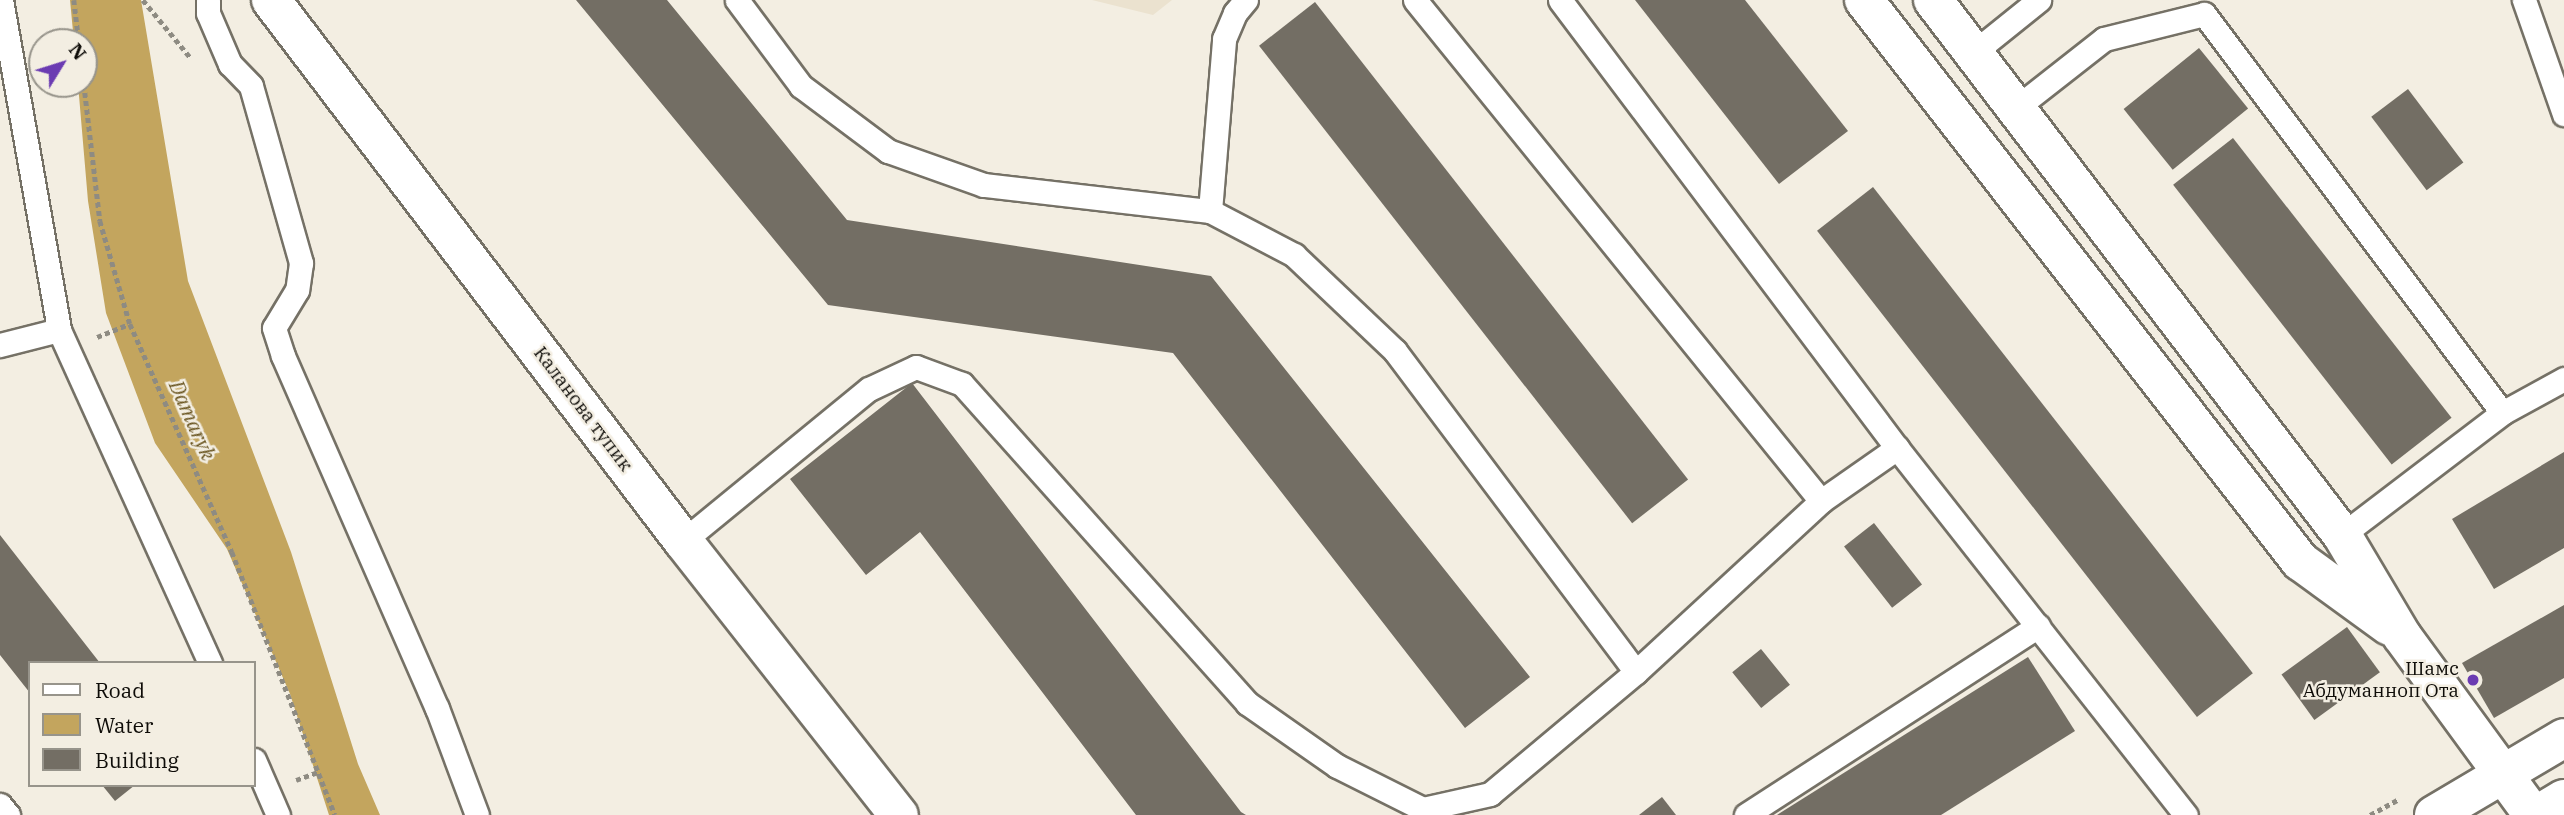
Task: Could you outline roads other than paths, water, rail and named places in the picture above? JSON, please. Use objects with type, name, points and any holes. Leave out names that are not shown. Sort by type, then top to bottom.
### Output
[{"type":"street","name":"Каланова тупик","points":[[271,0],[682,541],[899,815]]},
{"type":"street","points":[[1864,0],[2300,561],[2402,636]]},
{"type":"street","points":[[1933,0],[2342,535],[2402,636],[2535,815],[2564,799]]},
{"type":"street","points":[[2434,815],[2564,738]]},
{"type":"lane","points":[[1,0],[59,330],[209,661]]},
{"type":"lane","points":[[208,0],[208,13],[230,64],[251,86],[301,263],[297,290],[274,328],[283,356],[437,708],[477,815]]},
{"type":"lane","points":[[737,0],[801,86],[888,151],[984,185],[1210,211],[1294,255],[1395,351],[1636,672]]},
{"type":"lane","points":[[1210,211],[1224,39],[1235,13],[1246,0]]},
{"type":"lane","points":[[1415,0],[1821,501]]},
{"type":"lane","points":[[1560,0],[1897,448],[2186,815]]},
{"type":"lane","points":[[1973,53],[2039,0]]},
{"type":"lane","points":[[2524,0],[2564,114]]},
{"type":"lane","points":[[2016,108],[2104,39],[2204,13],[2502,413]]},
{"type":"lane","points":[[0,345],[59,330]]},
{"type":"lane","points":[[682,541],[869,389],[916,367],[962,384],[1247,703],[1337,766],[1432,812],[1490,794],[1636,672],[1821,501],[1897,448]]},
{"type":"lane","points":[[2342,535],[2502,413],[2564,379]]},
{"type":"lane","points":[[1746,815],[2038,626]]},
{"type":"lane","points":[[256,765],[278,815]]},
{"type":"lane","points":[[0,806],[8,815]]},
{"type":"water","name":"Damaryk","points":[[70,0],[141,0],[188,281],[291,552],[358,764],[380,815],[329,815],[290,694],[227,549],[155,443],[106,313],[88,201],[79,98],[98,98],[98,28],[73,28]]},
{"type":"place","name":"Шамс Абдуманноп Ота","points":[[2473,680]]}]
